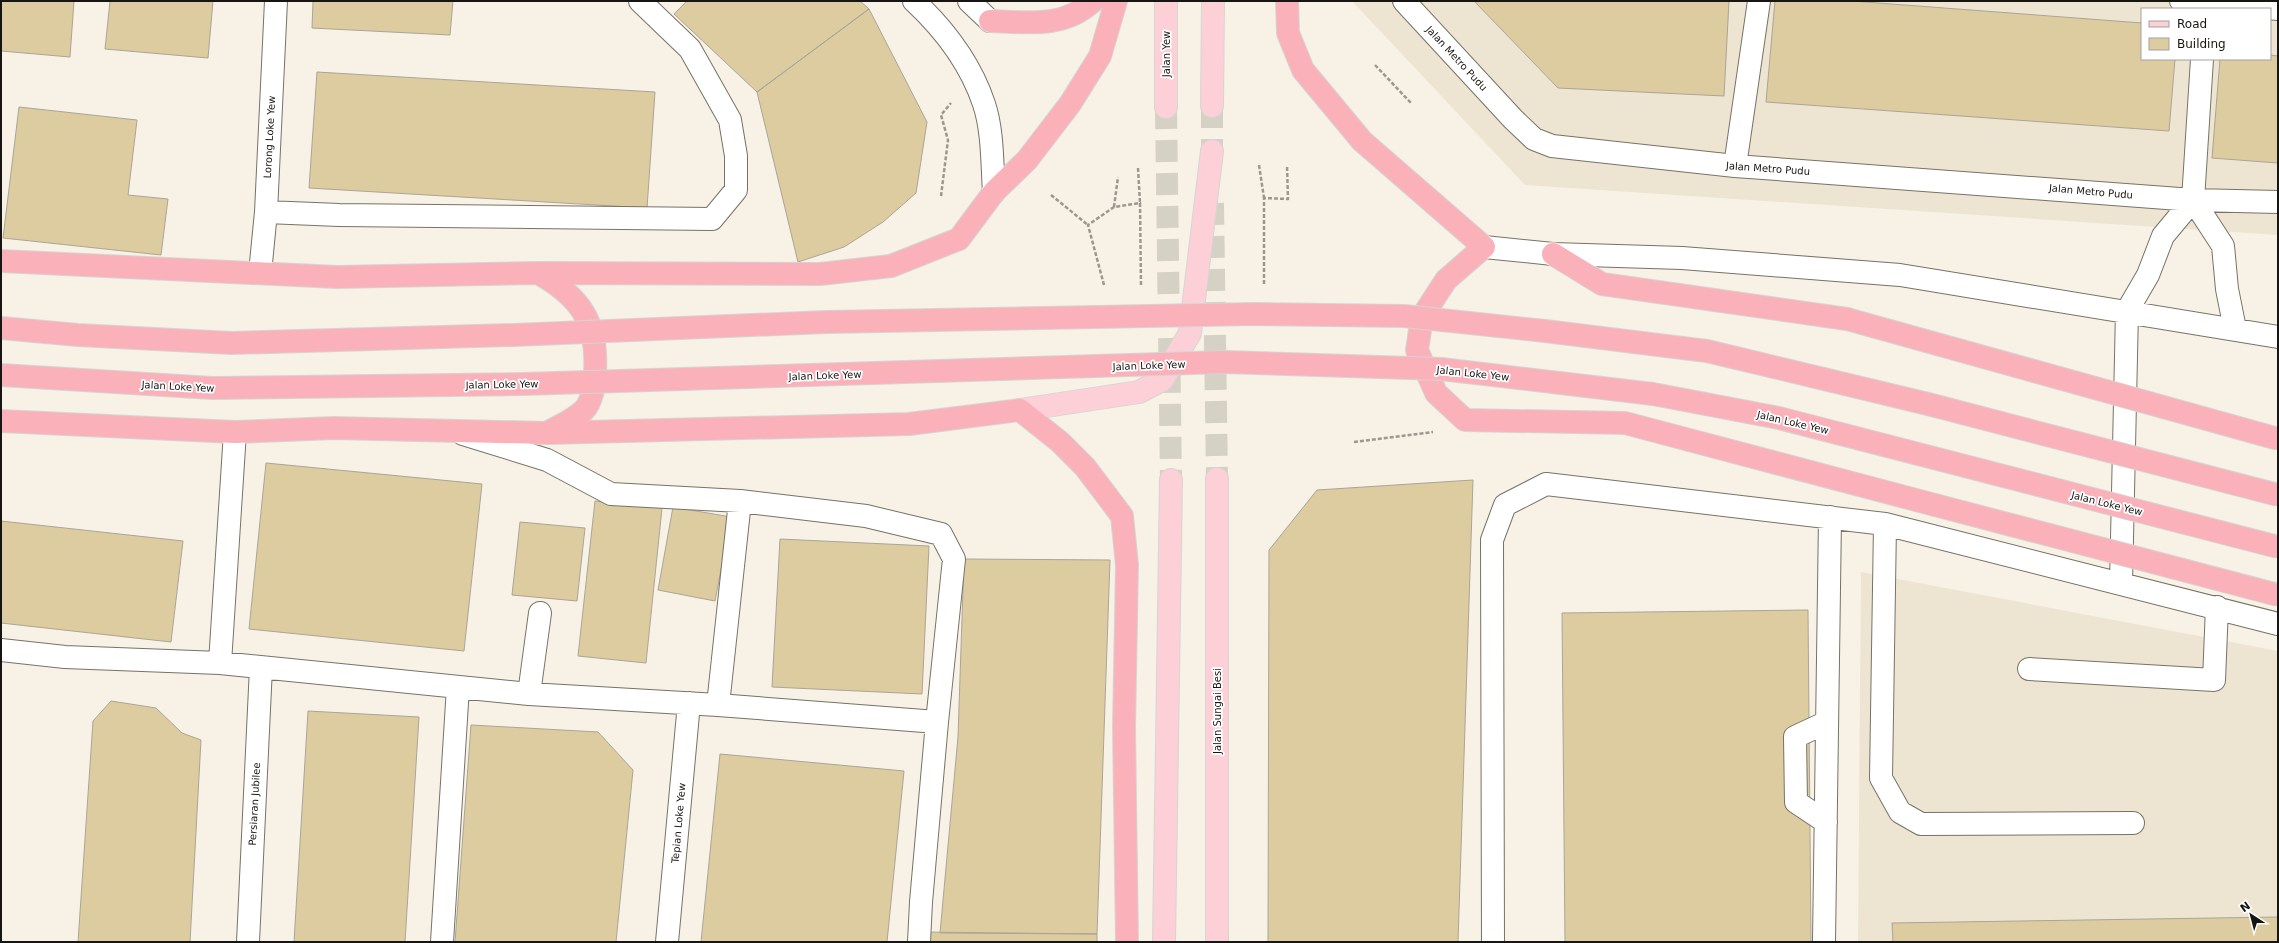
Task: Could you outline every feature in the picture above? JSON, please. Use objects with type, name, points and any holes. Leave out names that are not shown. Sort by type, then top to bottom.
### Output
[{"type":"highway","points":[[990,21],[1056,22],[1083,10],[1093,1]]},
{"type":"highway","points":[[1,261],[337,277],[538,273],[820,274],[891,266],[959,239],[994,192],[1027,160],[1070,104],[1100,56],[1116,1]]},
{"type":"highway","points":[[1287,1],[1288,33],[1303,70],[1362,141],[1484,248],[1446,280],[1422,317],[1417,350],[1436,393],[1465,420],[1625,423],[2278,595]]},
{"type":"highway","points":[[1553,254],[1602,284],[1847,319],[2278,439]]},
{"type":"highway","points":[[538,273],[573,297],[594,334],[597,351],[595,381],[585,409],[547,433]]},
{"type":"highway","points":[[1,328],[78,336],[232,343],[514,335],[842,322],[1254,314],[1404,316],[1545,331],[1707,351],[1928,404],[2278,495]]},
{"type":"highway","name":"Jalan Loke Yew","points":[[1,375],[212,388],[547,383],[1225,362],[1441,369],[1653,394],[1779,418],[2278,547]]},
{"type":"highway","points":[[1,421],[235,432],[334,428],[547,433],[909,424],[1020,410],[1060,442],[1085,467],[1122,516],[1127,565],[1124,727],[1127,942]]},
{"type":"main road","name":"Jalan Yew","points":[[1166,1],[1166,107]]},
{"type":"main road","points":[[1212,106],[1213,1]]},
{"type":"main road","points":[[1020,410],[1139,392],[1162,380],[1190,333],[1212,152]]},
{"type":"main road","name":"Jalan Sungai Besi","points":[[1216,942],[1217,479]]},
{"type":"main road","points":[[1164,942],[1171,480]]},
{"type":"street","name":"Lorong Loke Yew","points":[[260,273],[266,212],[276,1]]},
{"type":"street","points":[[266,212],[339,215],[712,218],[736,190],[736,156],[730,120],[690,49],[640,1]]},
{"type":"street","points":[[914,1],[961,54],[984,104],[990,140],[994,192]]},
{"type":"street","points":[[968,1],[990,21]]},
{"type":"street","name":"Jalan Metro Pudu","points":[[1404,1],[1513,119],[1534,139],[1552,146],[1735,166],[2192,200],[2278,202]]},
{"type":"street","points":[[1735,166],[1759,1]]},
{"type":"street","points":[[2181,1],[2263,8]]},
{"type":"street","points":[[2121,584],[2126,311],[2148,275],[2163,236],[2192,200],[2202,60]]},
{"type":"street","points":[[2192,200],[2223,246],[2226,289],[2235,329]]},
{"type":"street","points":[[1484,248],[1553,254],[1682,258],[1900,274],[2278,337]]},
{"type":"street","points":[[453,431],[547,460],[611,494],[740,501],[866,516],[941,534],[954,559],[937,722],[921,902],[919,942]]},
{"type":"street","points":[[220,663],[235,432]]},
{"type":"street","points":[[1493,942],[1492,540],[1505,505],[1546,484],[1885,524],[2217,607],[2278,624]]},
{"type":"street","points":[[718,705],[740,501]]},
{"type":"street","points":[[1824,942],[1830,517]]},
{"type":"street","points":[[1885,524],[1881,778],[1900,812],[1921,824],[2133,823]]},
{"type":"street","points":[[2029,669],[2214,680],[2217,607]]},
{"type":"street","points":[[530,694],[540,613]]},
{"type":"street","points":[[1,650],[65,657],[220,663],[530,694],[689,703],[937,722]]},
{"type":"street","name":"Persiaran Jubilee","points":[[248,942],[260,667]]},
{"type":"street","points":[[442,942],[458,687]]},
{"type":"street","name":"Tepian Loke Yew","points":[[667,942],[689,703]]},
{"type":"street","points":[[1826,822],[1796,802],[1795,737],[1827,722]]},
{"type":"path","points":[[1376,65],[1411,103]]},
{"type":"path","points":[[941,196],[948,140]]},
{"type":"path","points":[[1259,165],[1264,198],[1264,286]]},
{"type":"path","points":[[1264,198],[1288,198],[1287,165]]},
{"type":"path","points":[[1138,168],[1142,287]]},
{"type":"path","points":[[1114,207],[1118,177]]},
{"type":"path","points":[[1051,195],[1088,225],[1104,285]]},
{"type":"path","points":[[1088,225],[1114,207],[1140,203]]},
{"type":"shaded area","points":[[1352,1],[2278,1],[2278,235],[1525,185]]},
{"type":"shaded area","points":[[1861,572],[2278,651],[2278,942],[1858,942]]},
{"type":"building","points":[[1,1],[74,1],[70,57],[1,51]]},
{"type":"building","points":[[110,1],[213,1],[208,58],[105,49]]},
{"type":"building","points":[[313,1],[453,1],[450,35],[312,28]]},
{"type":"building","points":[[687,1],[860,1],[869,9],[757,92],[674,14]]},
{"type":"building","points":[[1474,1],[1729,1],[1724,96],[1558,88]]},
{"type":"building","points":[[1775,1],[1852,1],[2141,23],[2141,60],[2175,60],[2169,131],[1766,102]]},
{"type":"building","points":[[869,9],[927,122],[916,193],[883,222],[844,247],[798,262],[757,92]]},
{"type":"building","points":[[2271,55],[2278,56],[2278,163],[2212,158],[2220,60],[2271,60]]},
{"type":"building","points":[[317,72],[655,92],[647,208],[309,188]]},
{"type":"building","points":[[19,107],[137,120],[128,195],[168,199],[161,255],[3,238]]},
{"type":"building","points":[[266,463],[482,484],[464,651],[249,629]]},
{"type":"building","points":[[1473,480],[1458,942],[1268,942],[1269,550],[1317,490]]},
{"type":"building","points":[[595,501],[662,508],[646,663],[578,656]]},
{"type":"building","points":[[673,507],[731,517],[715,601],[658,590]]},
{"type":"building","points":[[1,521],[183,541],[171,642],[1,623]]},
{"type":"building","points":[[520,522],[585,528],[577,601],[512,595]]},
{"type":"building","points":[[780,539],[929,546],[922,694],[772,687]]},
{"type":"building","points":[[964,559],[1110,560],[1097,934],[940,933],[958,737]]},
{"type":"building","points":[[1808,610],[1811,942],[1565,942],[1562,613]]},
{"type":"building","points":[[111,701],[156,708],[182,733],[201,740],[190,942],[78,942],[93,721]]},
{"type":"building","points":[[308,711],[419,717],[405,942],[294,942]]},
{"type":"building","points":[[471,725],[598,732],[633,770],[616,942],[455,942]]},
{"type":"building","points":[[720,754],[904,771],[887,942],[701,942]]},
{"type":"building","points":[[2278,917],[2278,942],[1893,942],[1892,923]]},
{"type":"building","points":[[923,932],[1097,934],[1097,942],[923,942]]},
{"type":"tunnel","points":[[1212,106],[1212,170]]},
{"type":"tunnel","points":[[1166,107],[1171,480]]},
{"type":"tunnel","points":[[1213,203],[1217,479]]}]
